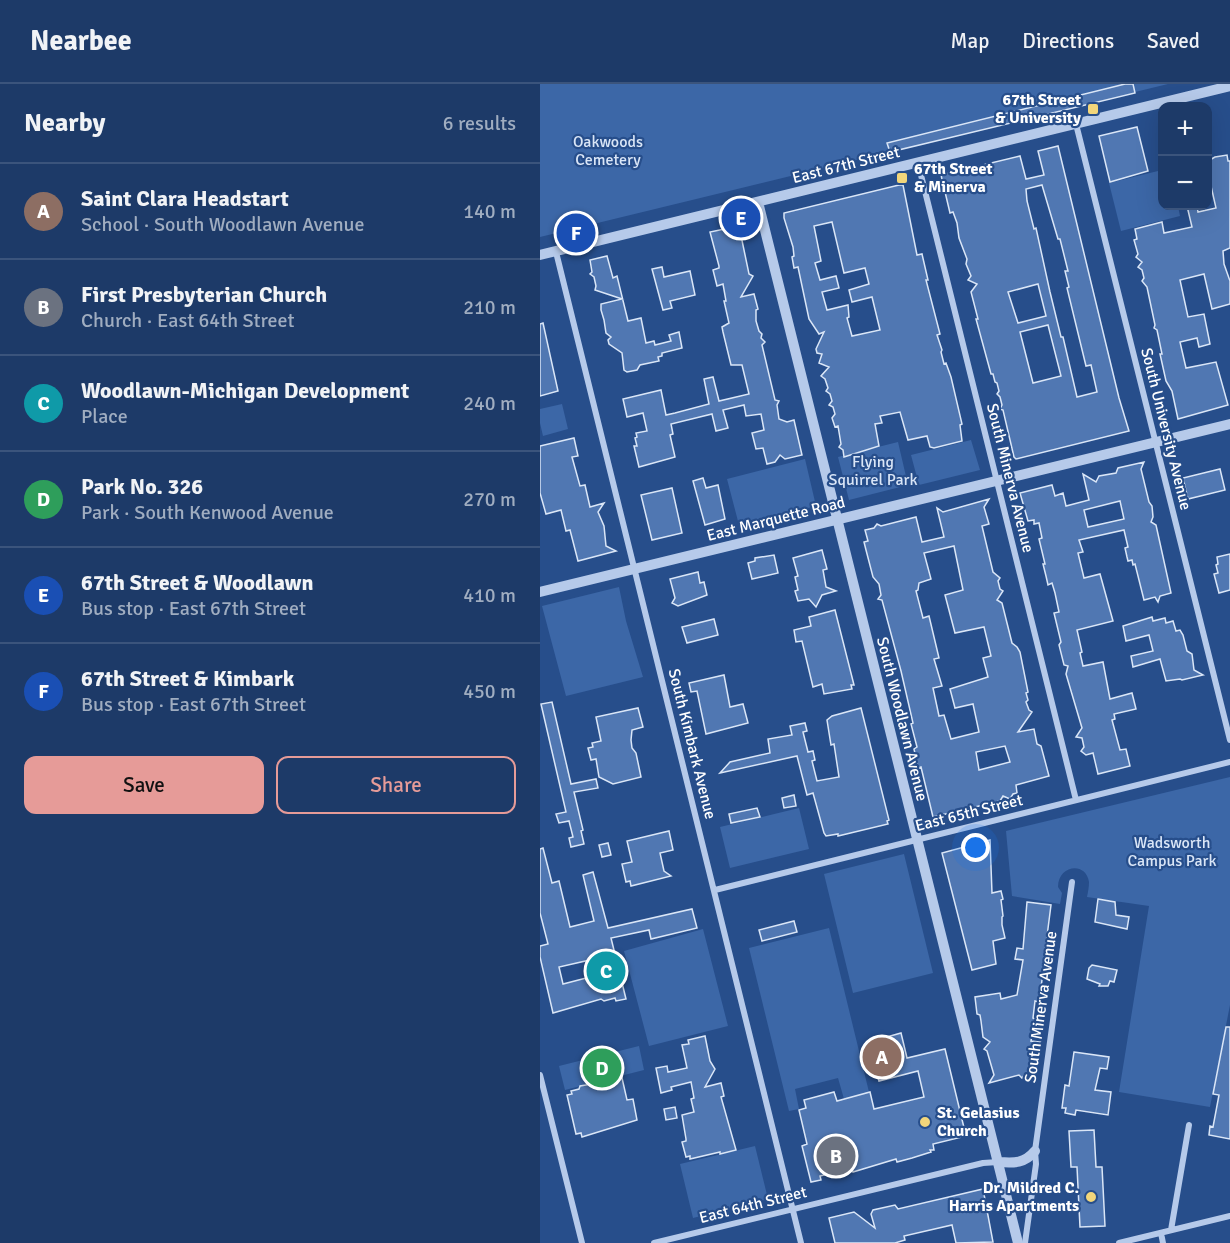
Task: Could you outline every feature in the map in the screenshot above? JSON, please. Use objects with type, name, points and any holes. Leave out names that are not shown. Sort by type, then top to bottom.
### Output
[{"type":"street","name":"East 67th Street","points":[[540,255],[1230,86]]},
{"type":"street","name":"South University Avenue","points":[[1076,124],[1230,740]]},
{"type":"street","name":"South Minerva Avenue","points":[[918,163],[1076,800]]},
{"type":"street","name":"South Woodlawn Avenue","points":[[758,202],[1018,1243]]},
{"type":"street","name":"South Kimbark Avenue","points":[[556,252],[801,1243]]},
{"type":"street","name":"East Marquette Road","points":[[540,592],[1230,424]]},
{"type":"street","name":"East 65th Street","points":[[715,891],[1230,762]]},
{"type":"street","name":"South Minerva Avenue","points":[[1025,1243],[1036,1164],[1035,1151],[1072,882]]},
{"type":"street","points":[[540,1075],[582,1243]]},
{"type":"street","points":[[1171,1230],[1189,1125]]},
{"type":"street","points":[[998,1162],[1016,1163],[1026,1160],[1035,1151]]},
{"type":"street","name":"East 64th Street","points":[[654,1243],[983,1163],[998,1162]]},
{"type":"street","points":[[1119,1243],[1230,1216]]},
{"type":"street","points":[[1161,1233],[1163,1243]]},
{"type":"green space","name":"Oakwoods Cemetery","points":[[540,84],[1168,84],[540,237]]},
{"type":"green space","points":[[1158,171],[1158,210],[1179,210],[1180,216],[1121,231],[1109,183]]},
{"type":"green space","points":[[562,404],[568,429],[543,436],[540,409]]},
{"type":"green space","points":[[971,440],[980,470],[919,485],[911,455]]},
{"type":"green space","name":"Flying Squirrel Park","points":[[898,442],[908,485],[849,500],[838,457]]},
{"type":"green space","points":[[805,459],[816,506],[739,525],[727,479]]},
{"type":"green space","points":[[619,587],[626,621],[643,677],[566,696],[542,606]]},
{"type":"green space","name":"Wadsworth Campus Park","points":[[1230,777],[1230,1005],[1210,1107],[1119,1092],[1149,906],[1087,897],[1089,882],[1087,875],[1083,871],[1072,868],[1062,874],[1059,880],[1058,887],[1062,893],[1060,904],[1012,896],[1006,831]]},
{"type":"green space","points":[[799,808],[809,849],[730,868],[720,827]]},
{"type":"green space","points":[[904,854],[933,973],[853,993],[824,874]]},
{"type":"green space","points":[[829,928],[869,1092],[844,1099],[838,1078],[795,1089],[799,1109],[789,1111],[749,948]]},
{"type":"green space","points":[[703,929],[728,1026],[649,1046],[624,951]]},
{"type":"green space","points":[[639,1046],[644,1070],[565,1090],[559,1066]]},
{"type":"green space","points":[[755,1146],[768,1199],[693,1218],[680,1164]]},
{"type":"building","points":[[1125,84],[1133,84],[1135,93],[890,152],[887,143]]},
{"type":"building","points":[[1137,127],[1148,171],[1110,182],[1099,136]]},
{"type":"building","points":[[1058,146],[1129,431],[1016,459],[1003,410],[1000,409],[1002,405],[997,394],[999,391],[997,383],[991,374],[976,319],[978,319],[971,292],[977,284],[968,280],[971,276],[966,264],[967,259],[953,212],[950,213],[941,175],[1020,156],[1026,179],[1044,175],[1038,151]],"holes":[[[1042,185],[1068,271],[1065,271],[1069,287],[1067,288],[1086,366],[1091,365],[1097,392],[1077,397],[1036,228],[1034,229],[1027,201],[1026,189]],[[1038,284],[1046,316],[1018,323],[1008,292]],[[1048,325],[1061,376],[1033,383],[1020,332]]]},
{"type":"building","points":[[1227,155],[1230,161],[1230,248],[1223,251],[1224,264],[1230,281],[1230,304],[1212,309],[1204,274],[1180,280],[1188,317],[1204,314],[1210,344],[1199,347],[1197,338],[1180,342],[1186,368],[1216,362],[1228,405],[1178,419],[1172,391],[1166,381],[1147,287],[1142,281],[1144,278],[1142,270],[1138,267],[1142,262],[1136,257],[1138,254],[1134,240],[1137,239],[1135,229],[1162,222],[1164,233],[1192,227],[1188,210],[1198,210],[1198,212],[1216,208],[1212,190],[1212,159]]},
{"type":"building","points":[[903,185],[917,255],[922,254],[928,280],[926,280],[940,334],[937,335],[941,352],[951,377],[962,424],[960,425],[962,441],[934,448],[930,447],[927,436],[908,440],[900,412],[880,416],[882,423],[875,424],[879,446],[844,457],[843,450],[839,447],[841,444],[838,426],[835,427],[832,418],[835,414],[833,407],[829,405],[832,401],[830,394],[826,391],[828,388],[825,379],[821,376],[829,367],[819,363],[822,354],[817,353],[816,349],[824,332],[819,334],[809,319],[798,267],[794,268],[793,247],[784,213]],"holes":[[[832,222],[844,273],[865,268],[869,284],[849,290],[852,302],[872,297],[880,330],[852,336],[847,318],[849,317],[848,305],[827,310],[822,292],[839,288],[836,276],[820,280],[815,263],[821,261],[814,226]]]},
{"type":"building","points":[[739,226],[749,274],[753,276],[741,297],[754,294],[758,309],[756,310],[756,321],[762,334],[761,338],[765,342],[762,345],[775,400],[779,401],[777,405],[779,419],[787,422],[794,420],[802,455],[785,459],[780,455],[775,462],[767,464],[763,448],[756,449],[752,433],[764,430],[761,414],[746,416],[744,405],[723,410],[728,428],[716,431],[712,414],[671,424],[673,434],[670,435],[675,457],[639,467],[634,446],[637,446],[636,433],[647,431],[643,413],[627,417],[623,399],[661,390],[666,415],[675,413],[709,404],[704,379],[713,377],[719,401],[749,394],[742,365],[731,365],[723,332],[722,327],[729,323],[723,284],[717,286],[713,270],[719,266],[710,232]]},
{"type":"building","points":[[607,256],[613,278],[617,276],[628,321],[641,318],[646,343],[654,341],[655,345],[671,341],[669,335],[679,332],[682,348],[662,353],[662,356],[658,357],[659,361],[640,365],[637,370],[627,372],[624,370],[622,353],[609,344],[608,340],[611,337],[606,333],[601,310],[601,304],[622,299],[595,290],[594,277],[590,274],[592,272],[590,260]]},
{"type":"building","points":[[662,267],[664,277],[690,271],[695,295],[670,301],[672,308],[663,310],[652,269]]},
{"type":"building","points":[[543,323],[558,391],[540,396],[540,324]]},
{"type":"building","points":[[574,438],[578,456],[572,457],[580,486],[585,485],[590,507],[604,503],[598,512],[604,526],[606,546],[616,551],[578,561],[570,530],[566,531],[561,510],[546,514],[540,493],[540,446]]},
{"type":"building","points":[[1144,462],[1141,469],[1152,506],[1151,522],[1156,525],[1171,593],[1160,596],[1158,602],[1155,597],[1144,600],[1135,564],[1133,565],[1132,560],[1128,561],[1124,530],[1079,540],[1083,552],[1078,553],[1084,578],[1100,574],[1113,621],[1077,630],[1083,666],[1103,662],[1110,699],[1132,693],[1136,709],[1114,714],[1115,719],[1112,720],[1120,750],[1126,749],[1130,766],[1098,774],[1093,753],[1086,755],[1081,751],[1084,747],[1082,738],[1076,737],[1082,728],[1066,674],[1068,666],[1064,665],[1059,645],[1061,642],[1054,613],[1059,612],[1052,583],[1048,585],[1043,564],[1045,564],[1039,539],[1042,538],[1039,523],[1034,524],[1034,520],[1028,521],[1020,493],[1052,485],[1055,496],[1063,493],[1066,506],[1089,500],[1083,474],[1096,482],[1099,476],[1116,473],[1118,468]],"holes":[[[1120,501],[1124,519],[1088,527],[1084,510]]]},
{"type":"building","points":[[1220,469],[1225,490],[1188,499],[1183,478]]},
{"type":"building","points":[[703,478],[706,488],[718,485],[725,519],[705,525],[693,481]]},
{"type":"building","points":[[672,488],[682,533],[652,540],[641,495]]},
{"type":"building","points":[[989,499],[984,507],[989,524],[982,526],[993,572],[1000,578],[998,581],[1003,591],[997,600],[1002,603],[1012,643],[1020,652],[1028,692],[1026,702],[1032,712],[1018,732],[1034,729],[1049,776],[1016,785],[1017,793],[1013,794],[1010,799],[1003,796],[1000,801],[933,817],[921,767],[918,768],[914,749],[917,747],[911,724],[913,723],[901,671],[882,600],[878,599],[881,595],[879,584],[873,577],[864,542],[868,541],[865,530],[874,528],[877,524],[881,526],[916,517],[922,542],[944,537],[937,508],[943,512]],"holes":[[[954,546],[963,590],[945,595],[955,633],[984,627],[991,656],[983,658],[988,677],[950,689],[955,708],[973,704],[979,732],[951,739],[944,715],[939,716],[933,688],[942,686],[934,659],[939,658],[929,616],[923,618],[916,591],[919,583],[931,579],[924,553]],[[1005,746],[1010,762],[979,770],[976,752]]]},
{"type":"building","points":[[822,550],[827,569],[823,570],[826,587],[836,591],[822,595],[816,607],[809,599],[798,601],[795,577],[798,576],[793,558]]},
{"type":"building","points":[[1230,554],[1230,590],[1219,593],[1214,574],[1218,573],[1217,557]]},
{"type":"building","points":[[774,555],[778,573],[752,579],[748,563],[755,561],[755,558]]},
{"type":"building","points":[[698,572],[700,583],[704,582],[707,595],[678,606],[672,603],[675,598],[670,579]]},
{"type":"building","points":[[835,610],[854,685],[851,685],[852,689],[824,694],[822,684],[813,687],[802,641],[796,642],[794,630],[811,626],[809,617]]},
{"type":"building","points":[[1152,617],[1153,621],[1165,618],[1166,623],[1173,621],[1176,631],[1180,630],[1183,635],[1187,651],[1192,654],[1194,670],[1203,675],[1166,681],[1160,659],[1133,667],[1131,656],[1153,651],[1149,635],[1126,641],[1123,626]]},
{"type":"building","points":[[714,619],[718,635],[687,643],[682,627]]},
{"type":"building","points":[[724,675],[730,707],[743,704],[748,723],[706,734],[697,691],[691,692],[689,683]]},
{"type":"building","points":[[552,702],[571,784],[596,779],[598,788],[574,792],[584,844],[571,847],[569,838],[573,837],[569,821],[559,823],[556,814],[566,812],[541,704]]},
{"type":"building","points":[[638,708],[643,727],[632,730],[631,740],[641,777],[613,784],[599,777],[596,759],[591,760],[588,748],[593,747],[592,743],[601,741],[596,717]]},
{"type":"building","points":[[861,708],[889,820],[888,824],[838,836],[838,834],[826,836],[813,793],[807,795],[797,756],[720,773],[730,762],[770,753],[768,739],[792,735],[790,726],[805,723],[807,731],[803,732],[808,752],[813,751],[815,760],[812,761],[817,781],[839,777],[834,744],[831,745],[827,720],[832,716]]},
{"type":"building","points":[[794,795],[796,806],[784,808],[782,798]]},
{"type":"building","points":[[757,808],[760,817],[731,823],[729,814]]},
{"type":"building","points":[[669,831],[673,850],[660,853],[664,871],[671,876],[631,886],[630,881],[626,882],[622,864],[632,862],[627,841]]},
{"type":"building","points":[[990,840],[992,893],[1001,891],[1002,925],[1005,938],[993,941],[996,964],[972,970],[942,853]]},
{"type":"building","points":[[608,843],[611,855],[602,857],[599,845]]},
{"type":"building","points":[[543,848],[552,883],[559,881],[570,927],[594,921],[583,875],[593,872],[608,928],[692,909],[697,928],[651,939],[649,930],[611,938],[626,999],[616,1001],[615,998],[604,1001],[601,999],[553,1013],[540,957],[540,946],[548,944],[540,913],[540,849]],"holes":[[[590,960],[594,976],[563,984],[559,967]]]},
{"type":"building","points":[[1098,899],[1115,902],[1116,915],[1129,917],[1127,929],[1095,922]]},
{"type":"building","points":[[1027,902],[1051,905],[1045,952],[1050,953],[1045,958],[1039,1002],[1035,1001],[1031,1041],[1040,1042],[1036,1047],[1031,1075],[1025,1074],[1022,1078],[1019,1075],[989,1083],[994,1075],[987,1051],[984,1049],[990,1042],[983,1037],[975,997],[1000,993],[1001,999],[1017,995],[1023,960],[1015,959],[1017,948],[1023,949]]},
{"type":"building","points":[[794,921],[797,932],[762,941],[759,930]]},
{"type":"building","points":[[1092,965],[1117,970],[1114,982],[1110,981],[1108,986],[1099,986],[1100,984],[1087,979],[1089,968]]},
{"type":"building","points":[[1226,1027],[1230,1027],[1230,1139],[1209,1135],[1210,1126],[1213,1127],[1219,1095],[1213,1094]]},
{"type":"building","points":[[901,1033],[907,1058],[945,1049],[966,1136],[933,1144],[934,1150],[930,1150],[931,1152],[912,1158],[897,1162],[896,1159],[853,1172],[852,1168],[820,1176],[821,1180],[811,1182],[802,1146],[807,1144],[799,1110],[806,1108],[804,1100],[834,1092],[837,1101],[870,1092],[874,1109],[924,1097],[918,1071],[879,1081],[869,1042]]},
{"type":"building","points":[[705,1036],[710,1061],[715,1069],[705,1087],[721,1083],[724,1096],[721,1097],[736,1150],[690,1159],[690,1156],[686,1157],[682,1142],[686,1139],[682,1115],[694,1112],[691,1082],[671,1087],[672,1090],[661,1093],[656,1068],[667,1066],[668,1072],[687,1068],[682,1045],[689,1044],[688,1040]]},
{"type":"building","points":[[1074,1052],[1109,1057],[1107,1069],[1100,1068],[1095,1090],[1111,1092],[1108,1115],[1076,1110],[1075,1115],[1065,1113],[1066,1108],[1062,1108],[1065,1085],[1069,1086]]},
{"type":"building","points":[[622,1078],[627,1100],[633,1099],[637,1120],[582,1137],[581,1133],[576,1134],[567,1095],[572,1094],[571,1091],[579,1089],[580,1086],[592,1084],[594,1086]]},
{"type":"building","points":[[675,1107],[677,1118],[666,1120],[664,1109]]},
{"type":"building","name":"Dr. Mildred C. Harris Apartments","points":[[1094,1130],[1096,1167],[1102,1167],[1105,1226],[1080,1227],[1077,1167],[1071,1167],[1069,1131]]},
{"type":"building","points":[[983,1189],[993,1242],[956,1243],[952,1225],[904,1236],[905,1240],[895,1243],[835,1243],[829,1218],[854,1212],[875,1228],[871,1214],[873,1210],[895,1205],[898,1209]]},
{"type":"place","name":"67th Street & University","points":[[1093,109]]},
{"type":"place","name":"67th Street & Minerva","points":[[902,178]]},
{"type":"place","name":"67th Street & Woodlawn","points":[[741,218]]},
{"type":"place","name":"67th Street & Kimbark","points":[[576,233]]},
{"type":"place","name":"Woodlawn-Michigan Development","points":[[606,971]]},
{"type":"place","name":"Saint Clara Headstart","points":[[882,1057]]},
{"type":"place","name":"Park No. 326","points":[[602,1068]]},
{"type":"place","name":"St. Gelasius Church","points":[[925,1122]]},
{"type":"place","name":"First Presbyterian Church","points":[[836,1156]]},
{"type":"place","name":"Dr. Mildred C. Harris Apartments","points":[[1091,1197]]}]
